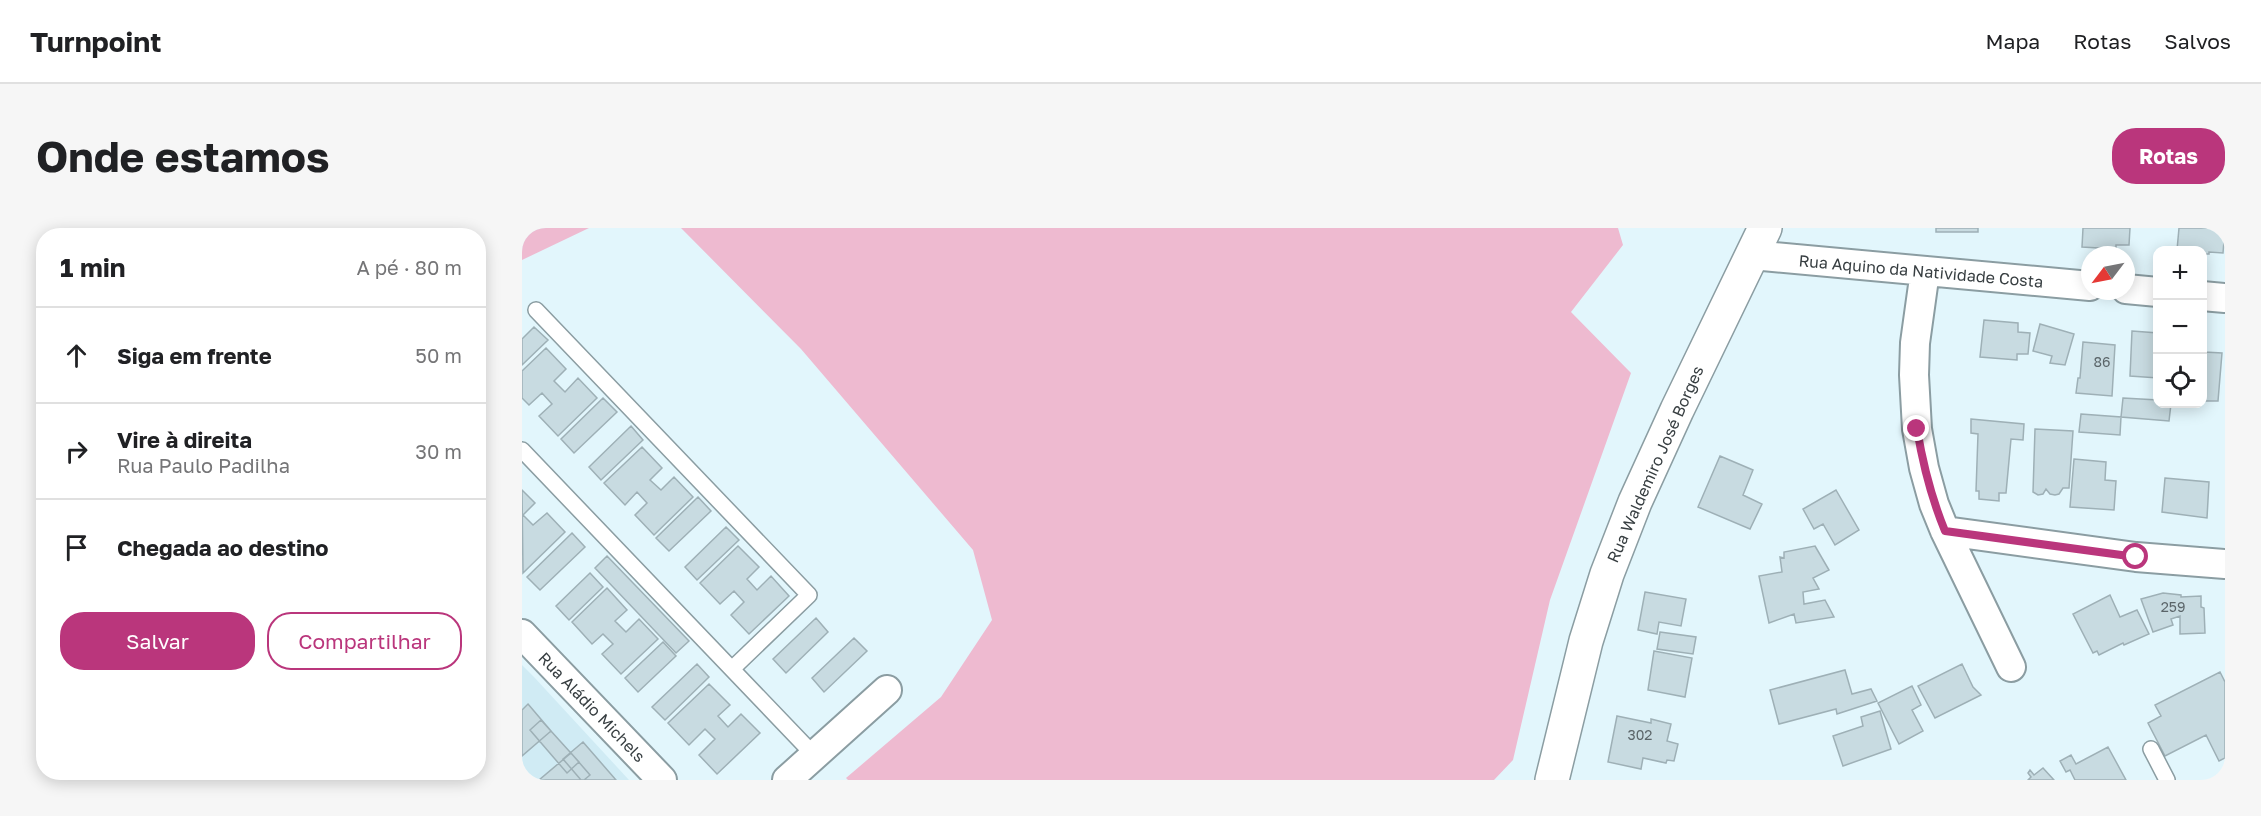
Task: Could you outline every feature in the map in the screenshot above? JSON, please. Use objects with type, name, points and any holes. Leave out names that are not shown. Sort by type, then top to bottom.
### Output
[{"type":"main road","name":"Rua Waldemiro José Borges","points":[[1552,780],[1586,641],[1607,574],[1635,502],[1758,241]]},
{"type":"street","name":"Rua Aquino da Natividade Costa","points":[[1758,241],[1925,271],[2081,285]]},
{"type":"street","points":[[1925,271],[1915,343],[1914,375],[1917,429],[1924,468],[1934,504],[1945,531],[2011,668]]},
{"type":"street","points":[[2135,290],[2153,292]]},
{"type":"street","points":[[2207,296],[2225,298]]},
{"type":"street","points":[[1945,531],[2136,557],[2225,564]]},
{"type":"street","name":"Rua Aládio Michels","points":[[522,634],[662,780]]},
{"type":"street","points":[[787,780],[887,690]]},
{"type":"lane","points":[[536,310],[809,595],[732,669]]},
{"type":"lane","points":[[522,450],[814,755]]},
{"type":"lane","points":[[2151,748],[2167,780]]},
{"type":"shaded area","points":[[522,228],[589,228],[522,260]]},
{"type":"shaded area","points":[[681,228],[1618,228],[1623,245],[1571,312],[1631,373],[1550,600],[1513,760],[1494,780],[848,780],[846,778],[941,697],[992,620],[973,550],[801,349]]},
{"type":"shaded area","points":[[522,665],[534,677],[629,780],[522,780]]},
{"type":"building","points":[[1936,228],[1978,228],[1978,232],[1936,232]]},
{"type":"building","points":[[2083,228],[2130,228],[2129,245],[2082,246]]},
{"type":"building","points":[[2179,228],[2225,228],[2223,253],[2209,252],[2207,254],[2207,246],[2177,246]]},
{"type":"building","points":[[1984,320],[2018,323],[2018,332],[2030,333],[2028,354],[2017,354],[2017,360],[1980,357]]},
{"type":"building","points":[[2040,324],[2074,334],[2065,365],[2050,363],[2052,356],[2033,351]]},
{"type":"building","points":[[534,327],[548,340],[522,365],[522,339]]},
{"type":"building","points":[[2132,331],[2153,333],[2153,378],[2130,376]]},
{"type":"building","points":[[2083,342],[2115,345],[2112,396],[2076,393],[2078,378],[2080,378]]},
{"type":"building","points":[[546,348],[566,369],[554,381],[565,392],[578,378],[597,398],[558,436],[539,416],[552,404],[542,393],[529,405],[522,398],[522,371]]},
{"type":"building","points":[[2207,352],[2222,353],[2218,401],[2207,401]]},
{"type":"building","points":[[603,398],[617,412],[574,453],[561,439]]},
{"type":"building","points":[[2123,398],[2153,400],[2153,408],[2171,408],[2169,421],[2121,417]]},
{"type":"building","points":[[2081,414],[2121,417],[2120,435],[2079,432]]},
{"type":"building","points":[[1971,419],[2024,424],[2023,440],[2011,439],[2006,493],[1999,493],[1999,501],[1979,499],[1979,491],[1976,491],[1978,434],[1971,433]]},
{"type":"building","points":[[631,426],[643,440],[601,480],[589,467]]},
{"type":"building","points":[[2035,429],[2073,431],[2069,488],[2063,488],[2059,494],[2050,494],[2046,489],[2043,494],[2038,495],[2033,492]]},
{"type":"building","points":[[642,447],[662,468],[650,480],[661,490],[674,477],[693,497],[654,535],[635,515],[647,503],[637,492],[625,505],[604,483]]},
{"type":"building","points":[[1720,456],[1753,470],[1743,495],[1762,504],[1750,529],[1698,507]]},
{"type":"building","points":[[2074,459],[2106,462],[2105,480],[2116,481],[2114,510],[2070,507]]},
{"type":"building","points":[[2165,478],[2209,482],[2207,518],[2162,512]]},
{"type":"building","points":[[522,490],[535,503],[523,515],[533,525],[547,513],[565,532],[523,573]]},
{"type":"building","points":[[1836,490],[1859,530],[1835,545],[1823,524],[1814,529],[1803,509]]},
{"type":"building","points":[[698,497],[711,511],[669,551],[656,538]]},
{"type":"building","points":[[726,527],[739,540],[697,580],[685,567]]},
{"type":"building","points":[[572,533],[585,547],[540,590],[527,577]]},
{"type":"building","points":[[738,546],[759,567],[747,579],[757,590],[771,576],[789,596],[749,634],[731,615],[744,602],[734,591],[720,604],[700,583]]},
{"type":"building","points":[[1815,546],[1829,570],[1813,578],[1819,589],[1803,592],[1804,604],[1825,600],[1834,617],[1796,623],[1794,614],[1769,623],[1759,576],[1782,572],[1780,557],[1784,558],[1784,552]]},
{"type":"building","points":[[607,556],[689,641],[676,653],[595,568]]},
{"type":"building","points":[[590,573],[603,587],[569,620],[556,606]]},
{"type":"building","points":[[607,588],[627,610],[615,621],[626,632],[639,619],[658,639],[621,674],[602,654],[613,644],[603,634],[592,644],[572,622]]},
{"type":"building","points":[[1645,592],[1686,599],[1681,626],[1659,622],[1657,634],[1638,630]]},
{"type":"building","points":[[2163,593],[2181,595],[2181,597],[2201,596],[2205,633],[2180,634],[2180,616],[2171,619],[2173,625],[2153,632],[2141,599]]},
{"type":"building","points":[[2110,595],[2120,617],[2137,610],[2149,634],[2099,655],[2097,651],[2093,653],[2073,614]]},
{"type":"building","points":[[816,618],[828,632],[786,673],[773,659]]},
{"type":"building","points":[[1660,632],[1696,637],[1693,654],[1657,649]]},
{"type":"building","points":[[854,638],[867,651],[824,692],[812,678]]},
{"type":"building","points":[[663,642],[676,656],[638,692],[625,678]]},
{"type":"building","points":[[1654,651],[1692,658],[1685,697],[1648,690]]},
{"type":"building","points":[[697,664],[709,677],[665,720],[652,707]]},
{"type":"building","points":[[1962,664],[1973,687],[1981,695],[1935,718],[1918,686]]},
{"type":"building","points":[[1845,670],[1852,694],[1871,689],[1877,701],[1837,714],[1836,709],[1779,724],[1770,690]]},
{"type":"building","points":[[2220,672],[2225,682],[2225,758],[2219,761],[2206,735],[2165,756],[2148,723],[2161,716],[2155,705]]},
{"type":"building","points":[[709,684],[730,705],[718,716],[728,727],[741,714],[760,733],[717,774],[699,755],[715,739],[705,729],[689,745],[668,723]]},
{"type":"building","points":[[1912,686],[1921,705],[1912,710],[1923,731],[1899,744],[1878,703]]},
{"type":"building","points":[[528,704],[551,731],[522,756],[522,710]]},
{"type":"building","points":[[1880,711],[1891,749],[1843,766],[1833,736],[1863,726],[1861,717]]},
{"type":"building","points":[[1617,716],[1651,723],[1651,719],[1671,724],[1667,741],[1678,744],[1674,761],[1667,760],[1666,763],[1643,758],[1641,769],[1608,762]]},
{"type":"building","points":[[541,720],[579,762],[567,773],[530,730]]},
{"type":"building","points":[[583,742],[616,780],[581,780],[563,759]]},
{"type":"building","points":[[2108,747],[2126,780],[2075,780],[2070,770],[2066,772],[2060,761],[2071,755],[2076,764]]},
{"type":"building","points":[[571,753],[590,775],[584,780],[539,780]]},
{"type":"building","points":[[2043,768],[2054,780],[2028,780],[2031,777],[2028,773],[2030,770],[2034,775]]},
{"type":"route","points":[[1917,429],[1924,468],[1934,504],[1945,531],[2136,557]]}]
